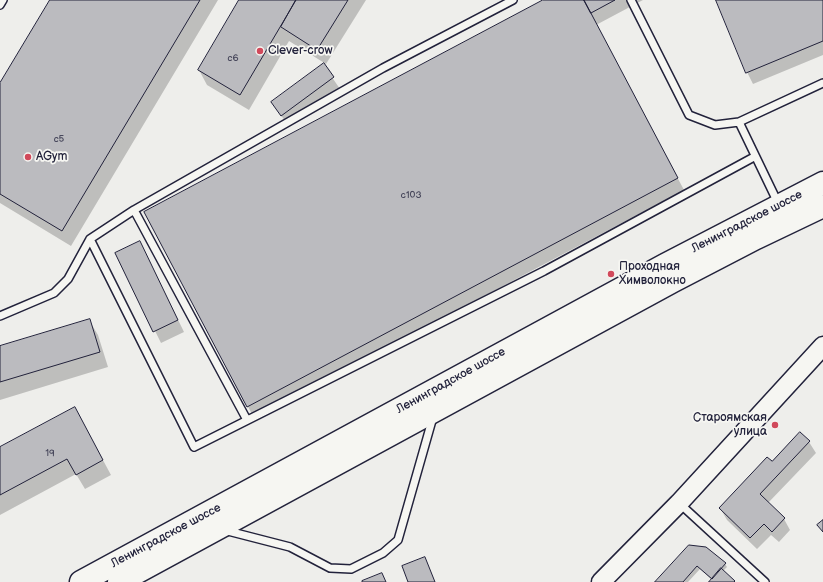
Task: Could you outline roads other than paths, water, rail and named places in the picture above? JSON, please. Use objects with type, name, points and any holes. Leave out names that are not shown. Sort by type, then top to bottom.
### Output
[{"type":"highway","name":"Ленинградское шоссе","points":[[81,582],[617,291],[823,183]]},
{"type":"highway","name":"Ленинградское шоссе","points":[[119,582],[435,409],[708,263],[823,206]]},
{"type":"street","points":[[601,582],[679,503],[823,346]]},
{"type":"lane","points":[[0,5],[3,0]]},
{"type":"lane","points":[[0,316],[54,293],[68,279],[90,239],[134,210],[383,68],[513,0]]},
{"type":"lane","points":[[631,0],[689,115],[715,125],[739,122],[823,83]]},
{"type":"lane","points":[[739,122],[754,157],[779,205]]},
{"type":"lane","points":[[90,239],[194,447],[544,270],[754,157]]},
{"type":"lane","points":[[134,210],[247,420]]},
{"type":"lane","points":[[218,528],[290,547],[330,568],[351,569],[383,553],[398,540],[435,409]]},
{"type":"lane","points":[[679,503],[765,582]]},
{"type":"place","name":"Clever-crow","points":[[260,51]]},
{"type":"place","name":"AGym","points":[[28,157]]},
{"type":"place","name":"Проходная Химволокно","points":[[611,274]]},
{"type":"place","name":"Староямская улица","points":[[775,425]]}]
